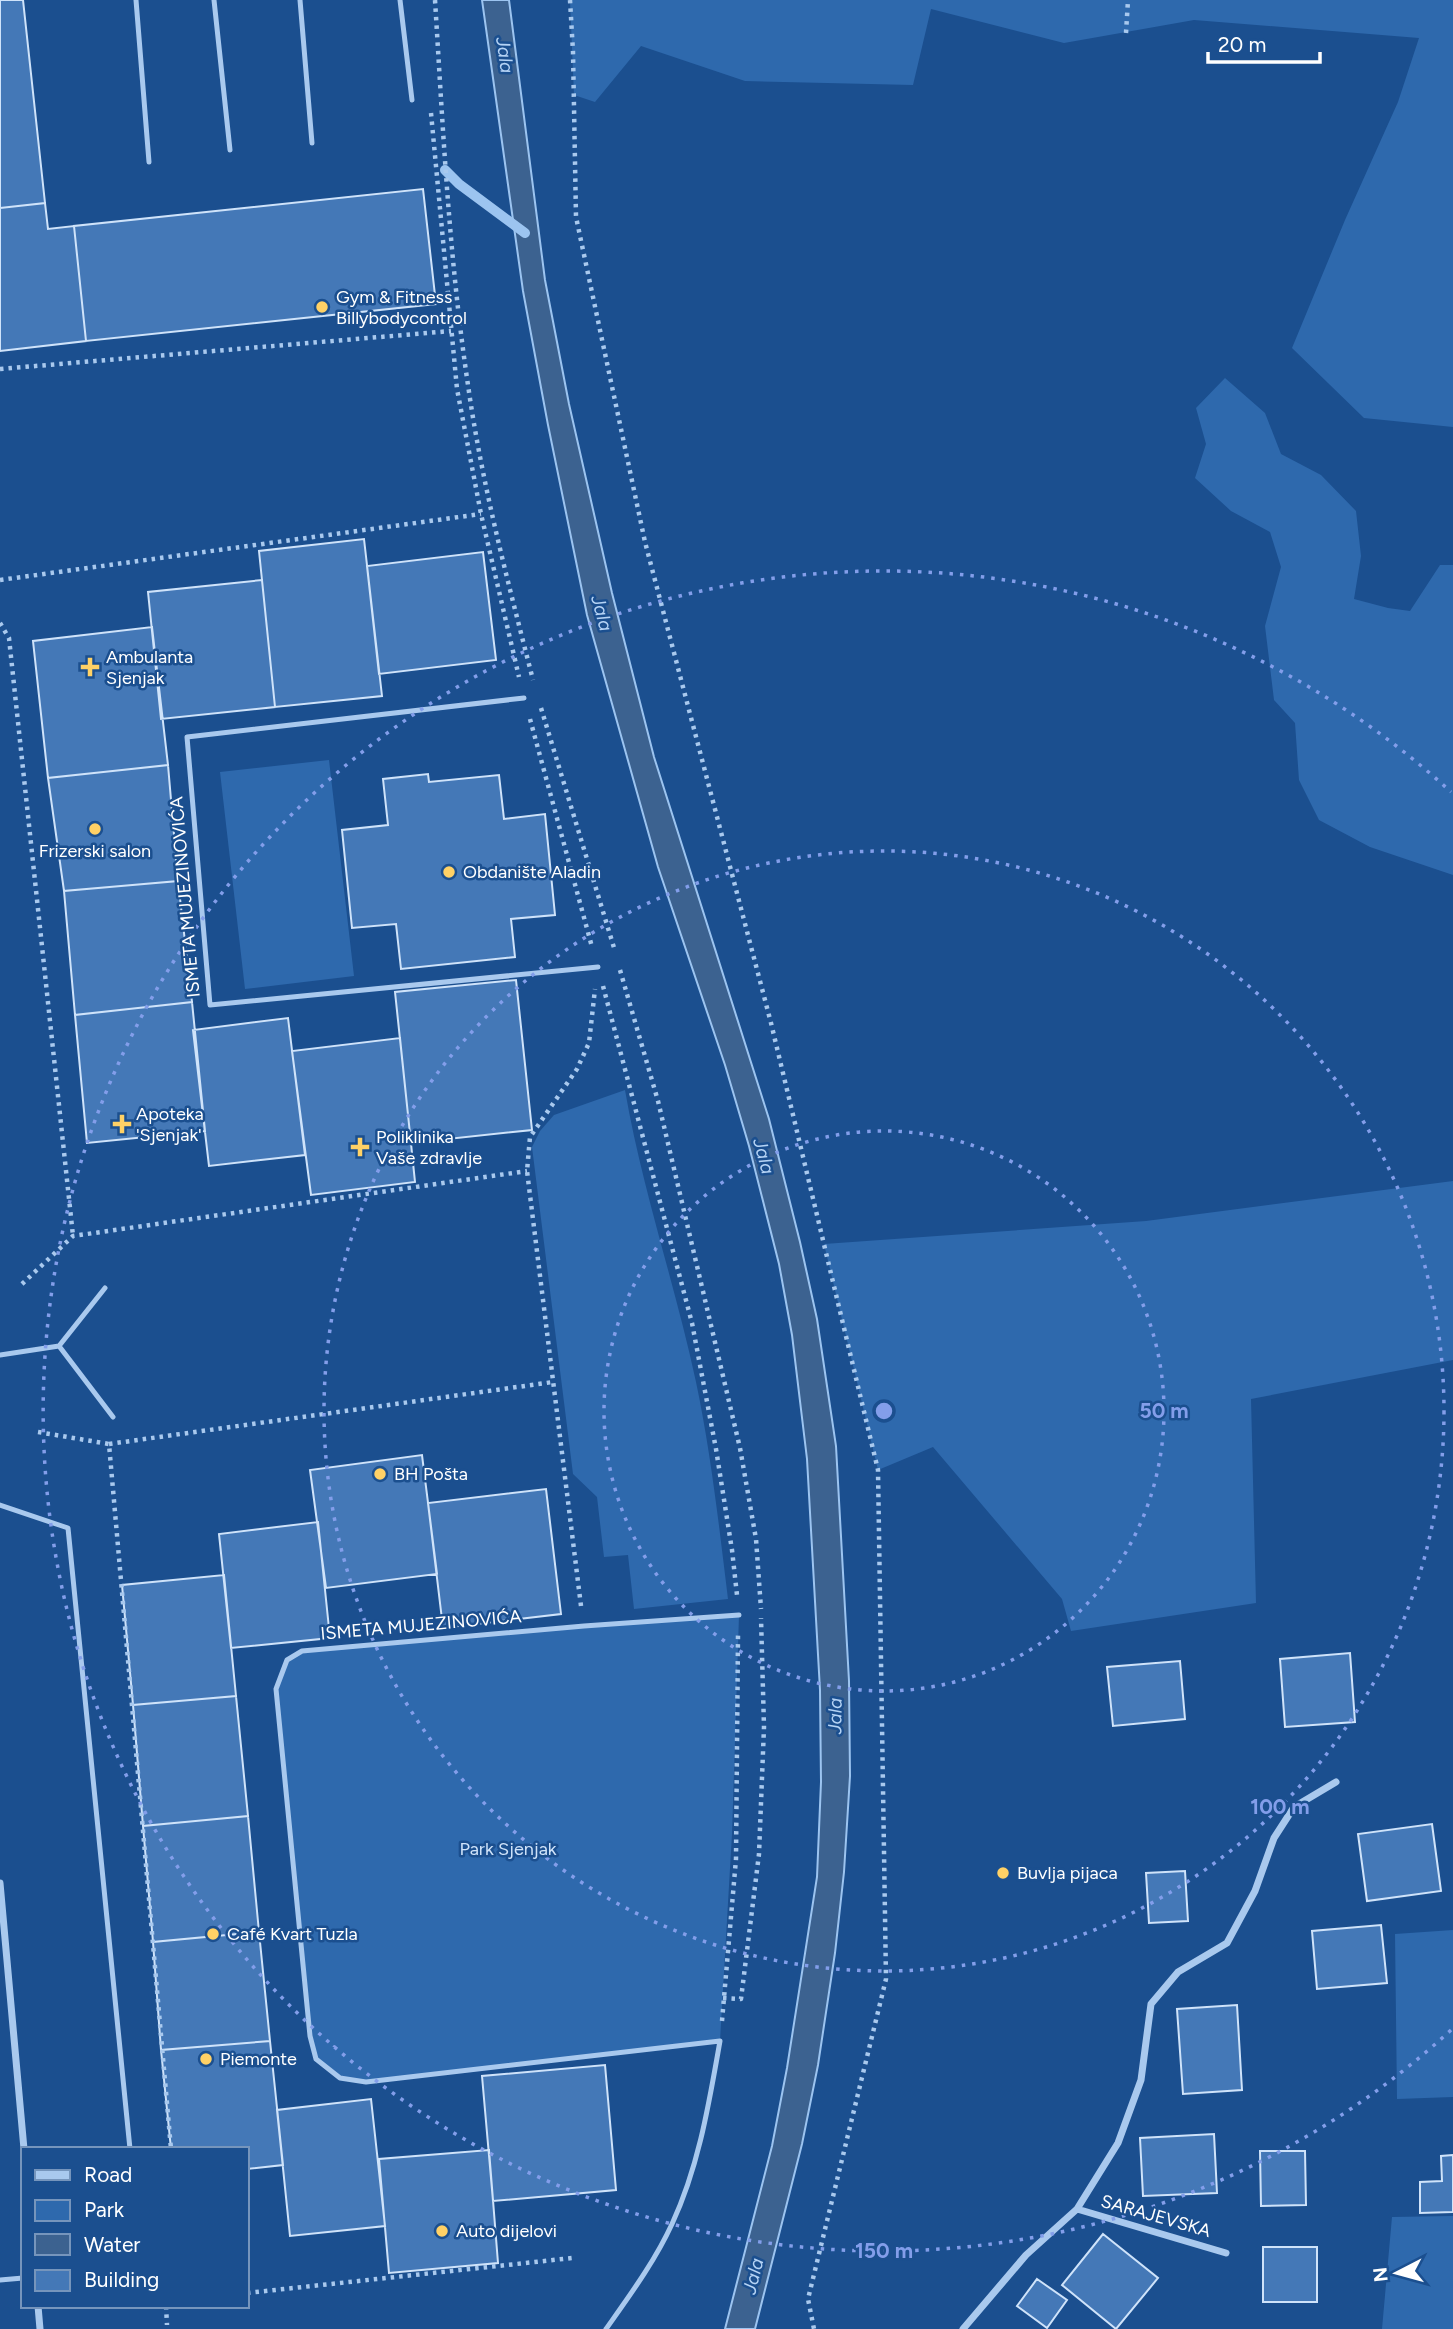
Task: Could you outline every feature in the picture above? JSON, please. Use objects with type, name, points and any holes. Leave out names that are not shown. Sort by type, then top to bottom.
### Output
[{"type":"street","name":"SARAJEVSKA","points":[[963,2329],[1026,2255],[1076,2209],[1118,2143],[1141,2080],[1151,2004],[1178,1972],[1227,1943],[1255,1891],[1274,1838],[1294,1807],[1336,1782]]},
{"type":"street","points":[[0,1883],[24,2147]]},
{"type":"street","name":"SARAJEVSKA","points":[[1076,2209],[1226,2253]]},
{"type":"street","points":[[38,2308],[40,2329]]},
{"type":"lane","points":[[136,0],[149,162]]},
{"type":"lane","points":[[214,0],[230,149]]},
{"type":"lane","points":[[300,0],[312,143]]},
{"type":"lane","points":[[400,0],[412,100]]},
{"type":"lane","name":"ISMETA MUJEZINOVIĆA","points":[[524,698],[187,737],[210,1005],[598,967]]},
{"type":"lane","points":[[0,1355],[59,1346],[105,1288]]},
{"type":"lane","points":[[59,1346],[113,1417]]},
{"type":"lane","points":[[0,1504],[68,1528],[130,2147]]},
{"type":"lane","name":"ISMETA MUJEZINOVIĆA","points":[[720,2041],[366,2082],[340,2078],[316,2059],[310,2036],[276,1689],[287,1660],[302,1651],[739,1615]]},
{"type":"lane","points":[[606,2329],[655,2256],[687,2187],[708,2108],[720,2041]]},
{"type":"lane","points":[[0,2280],[21,2278]]},
{"type":"path","points":[[435,0],[445,170],[468,387],[491,513],[535,687]]},
{"type":"path","points":[[570,0],[576,217],[645,541],[772,1023],[878,1470],[886,1979],[808,2299],[814,2329]]},
{"type":"path","points":[[1126,33],[1128,0]]},
{"type":"path","points":[[0,369],[451,331],[430,100]]},
{"type":"path","points":[[0,580],[481,514]]},
{"type":"path","points":[[0,622],[9,638],[73,1236]]},
{"type":"path","points":[[539,701],[658,1101],[725,1378],[756,1539],[764,1727],[759,1854],[741,1999],[723,1998]]},
{"type":"path","points":[[584,1626],[527,1171],[530,1137],[577,1069],[589,1043],[598,967]]},
{"type":"path","points":[[22,1284],[73,1236],[527,1171]]},
{"type":"path","points":[[38,1432],[109,1444],[553,1382]]},
{"type":"path","points":[[109,1444],[171,2147]]},
{"type":"path","points":[[720,2041],[736,1859],[739,1615]]},
{"type":"path","points":[[248,2293],[572,2258]]},
{"type":"path","points":[[166,2308],[167,2325]]},
{"type":"green space","points":[[570,0],[1453,0],[1453,427],[1364,418],[1292,348],[1398,102],[1419,38],[1194,20],[1064,43],[931,9],[913,85],[745,81],[641,46],[595,102],[574,95]]},
{"type":"green space","points":[[1225,378],[1265,413],[1281,454],[1321,475],[1356,511],[1361,556],[1354,599],[1410,611],[1440,565],[1453,565],[1453,875],[1370,847],[1319,820],[1299,780],[1295,723],[1274,700],[1265,626],[1281,567],[1270,532],[1231,511],[1195,478],[1206,444],[1196,408]]},
{"type":"green space","points":[[329,760],[354,976],[245,989],[220,772]]},
{"type":"green space","points":[[625,1090],[640,1164],[696,1382],[728,1599],[634,1609],[628,1555],[604,1557],[597,1497],[573,1474],[532,1147],[540,1131],[554,1115]]},
{"type":"green space","points":[[1453,1181],[1453,1360],[1251,1399],[1256,1603],[1071,1631],[1062,1599],[933,1447],[878,1470],[824,1244],[1146,1221]]},
{"type":"green space","name":"Park Sjenjak","points":[[739,1615],[732,1834],[720,2041],[366,2082],[340,2078],[316,2059],[310,2036],[276,1689],[287,1660],[302,1651]]},
{"type":"green space","points":[[1453,1930],[1453,2097],[1397,2099],[1395,1934]]},
{"type":"green space","points":[[1453,2216],[1453,2329],[1382,2329],[1392,2217]]},
{"type":"water","name":"Jala","points":[[482,0],[509,0],[545,280],[569,404],[612,593],[654,757],[769,1119],[817,1319],[836,1446],[849,1681],[850,1776],[844,1872],[818,2065],[802,2144],[755,2329],[725,2329],[772,2146],[817,1877],[821,1782],[820,1690],[807,1459],[792,1335],[779,1264],[749,1146],[725,1065],[658,867],[587,615],[523,291]]},
{"type":"building","points":[[0,0],[23,0],[45,203],[0,208]]},
{"type":"building","points":[[423,189],[436,304],[86,341],[74,226]]},
{"type":"building","points":[[45,203],[48,229],[74,226],[86,341],[0,351],[0,208]]},
{"type":"building","points":[[364,539],[382,696],[275,707],[259,551]]},
{"type":"building","points":[[483,552],[496,660],[379,674],[367,566]]},
{"type":"building","points":[[262,580],[275,707],[161,719],[148,592]]},
{"type":"building","points":[[152,627],[168,765],[48,778],[33,641]]},
{"type":"building","points":[[168,765],[178,881],[64,891],[48,778]]},
{"type":"building","name":"Obdanište Aladin","points":[[428,774],[429,782],[499,775],[504,819],[545,814],[555,915],[511,919],[515,957],[401,969],[396,924],[352,928],[342,830],[388,825],[383,779]]},
{"type":"building","points":[[178,881],[192,1002],[75,1015],[64,891]]},
{"type":"building","points":[[516,980],[532,1130],[411,1143],[395,992]]},
{"type":"building","points":[[192,1002],[205,1131],[87,1143],[75,1015]]},
{"type":"building","points":[[288,1018],[305,1155],[209,1166],[193,1030]]},
{"type":"building","points":[[400,1038],[415,1182],[311,1195],[292,1051]]},
{"type":"building","points":[[422,1455],[437,1574],[326,1588],[310,1470]]},
{"type":"building","points":[[546,1489],[561,1614],[443,1628],[428,1503]]},
{"type":"building","points":[[318,1522],[330,1638],[231,1648],[219,1534]]},
{"type":"building","points":[[224,1575],[236,1696],[133,1705],[122,1585]]},
{"type":"building","points":[[1350,1653],[1355,1722],[1285,1727],[1280,1659]]},
{"type":"building","points":[[1180,1661],[1185,1719],[1113,1726],[1107,1667]]},
{"type":"building","points":[[236,1696],[248,1816],[143,1826],[133,1705]]},
{"type":"building","points":[[248,1816],[259,1932],[153,1942],[143,1826]]},
{"type":"building","points":[[1432,1824],[1441,1891],[1367,1901],[1358,1834]]},
{"type":"building","points":[[1185,1871],[1188,1921],[1149,1923],[1146,1873]]},
{"type":"building","points":[[1381,1925],[1387,1983],[1317,1989],[1312,1931]]},
{"type":"building","points":[[259,1932],[270,2041],[161,2050],[153,1942]]},
{"type":"building","points":[[1237,2005],[1242,2090],[1183,2094],[1177,2009]]},
{"type":"building","points":[[270,2041],[283,2165],[248,2169],[248,2147],[171,2147],[161,2050]]},
{"type":"building","points":[[605,2065],[616,2190],[493,2201],[482,2076]]},
{"type":"building","points":[[371,2099],[385,2226],[290,2236],[277,2110]]},
{"type":"building","points":[[1214,2134],[1217,2193],[1143,2196],[1140,2138]]},
{"type":"building","points":[[489,2150],[498,2263],[389,2273],[379,2159]]},
{"type":"building","points":[[1260,2151],[1305,2151],[1306,2205],[1261,2206]]},
{"type":"building","points":[[1453,2155],[1453,2212],[1420,2213],[1420,2182],[1442,2181],[1441,2156]]},
{"type":"building","points":[[1103,2234],[1158,2278],[1116,2329],[1062,2285]]},
{"type":"building","points":[[1263,2247],[1317,2247],[1317,2302],[1263,2302]]},
{"type":"building","points":[[1037,2279],[1067,2300],[1047,2328],[1017,2306]]},
{"type":"waterway","points":[[445,170],[459,184],[525,233]]},
{"type":"place","name":"Gym & Fitness Billybodycontrol","points":[[322,307]]},
{"type":"place","name":"Ambulanta Sjenjak","points":[[90,667]]},
{"type":"place","name":"Frizerski salon","points":[[95,829]]},
{"type":"place","name":"Obdanište Aladin","points":[[449,872]]},
{"type":"place","name":"Apoteka 'Sjenjak'","points":[[122,1124]]},
{"type":"place","name":"Poliklinika Vaše zdravlje","points":[[360,1147]]},
{"type":"place","name":"BH Pošta","points":[[380,1474]]},
{"type":"place","name":"Buvlja pijaca","points":[[1003,1873]]},
{"type":"place","name":"Café Kvart Tuzla","points":[[213,1934]]},
{"type":"place","name":"Piemonte","points":[[206,2059]]},
{"type":"place","name":"Auto dijelovi","points":[[442,2231]]}]
